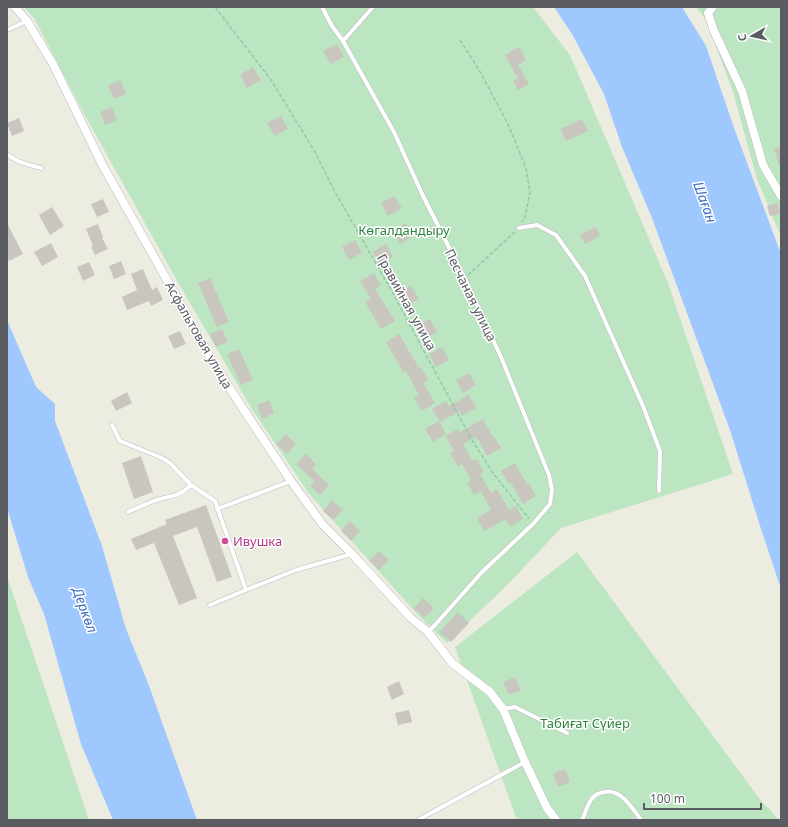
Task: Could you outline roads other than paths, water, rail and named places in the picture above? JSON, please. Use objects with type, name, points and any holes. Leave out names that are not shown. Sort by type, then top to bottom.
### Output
[{"type":"street","name":"Асфальтовая улица","points":[[15,7],[27,21],[53,64],[103,166],[198,336],[232,392],[290,481],[323,524],[411,618],[428,632],[452,663],[490,692],[503,709],[525,762],[547,808],[556,820]]},
{"type":"street","points":[[713,7],[708,13],[714,31],[742,92],[763,165],[781,196]]},
{"type":"lane","name":"Песчаная улица","points":[[322,7],[332,26],[343,40],[394,132],[422,196],[502,358],[549,475],[552,490],[550,504],[533,524],[482,572],[428,632]]},
{"type":"lane","points":[[343,40],[373,7]]},
{"type":"lane","points":[[7,30],[27,21]]},
{"type":"lane","points":[[7,154],[11,158],[41,168]]},
{"type":"lane","points":[[519,228],[537,225],[556,235],[585,276],[643,406],[660,451],[659,491]]},
{"type":"lane","points":[[112,425],[120,441],[160,457],[170,463],[191,485],[215,501],[246,590]]},
{"type":"lane","points":[[218,509],[290,481]]},
{"type":"lane","points":[[128,512],[160,499],[175,496],[185,491],[191,485]]},
{"type":"lane","points":[[210,605],[296,570],[352,554]]},
{"type":"lane","points":[[503,709],[515,707],[567,733]]},
{"type":"lane","points":[[418,820],[525,762]]},
{"type":"lane","points":[[582,820],[591,800],[598,793],[607,791],[614,791],[624,798],[641,820]]},
{"type":"water","name":"Шаған","points":[[554,7],[682,7],[706,46],[733,125],[781,254],[781,589],[730,430],[652,218],[622,147],[604,94],[572,34]]},
{"type":"water","name":"Деркөл","points":[[7,320],[36,387],[55,404],[55,421],[102,546],[126,629],[148,683],[197,820],[113,820],[81,744],[44,614],[28,577],[7,508]]},
{"type":"place","name":"Ивушка","points":[[225,541]]},
{"type":"park label","name":"Көгалдандыру","points":[[404,230]]},
{"type":"park label","name":"Табиғат Сүйер","points":[[585,723]]}]
